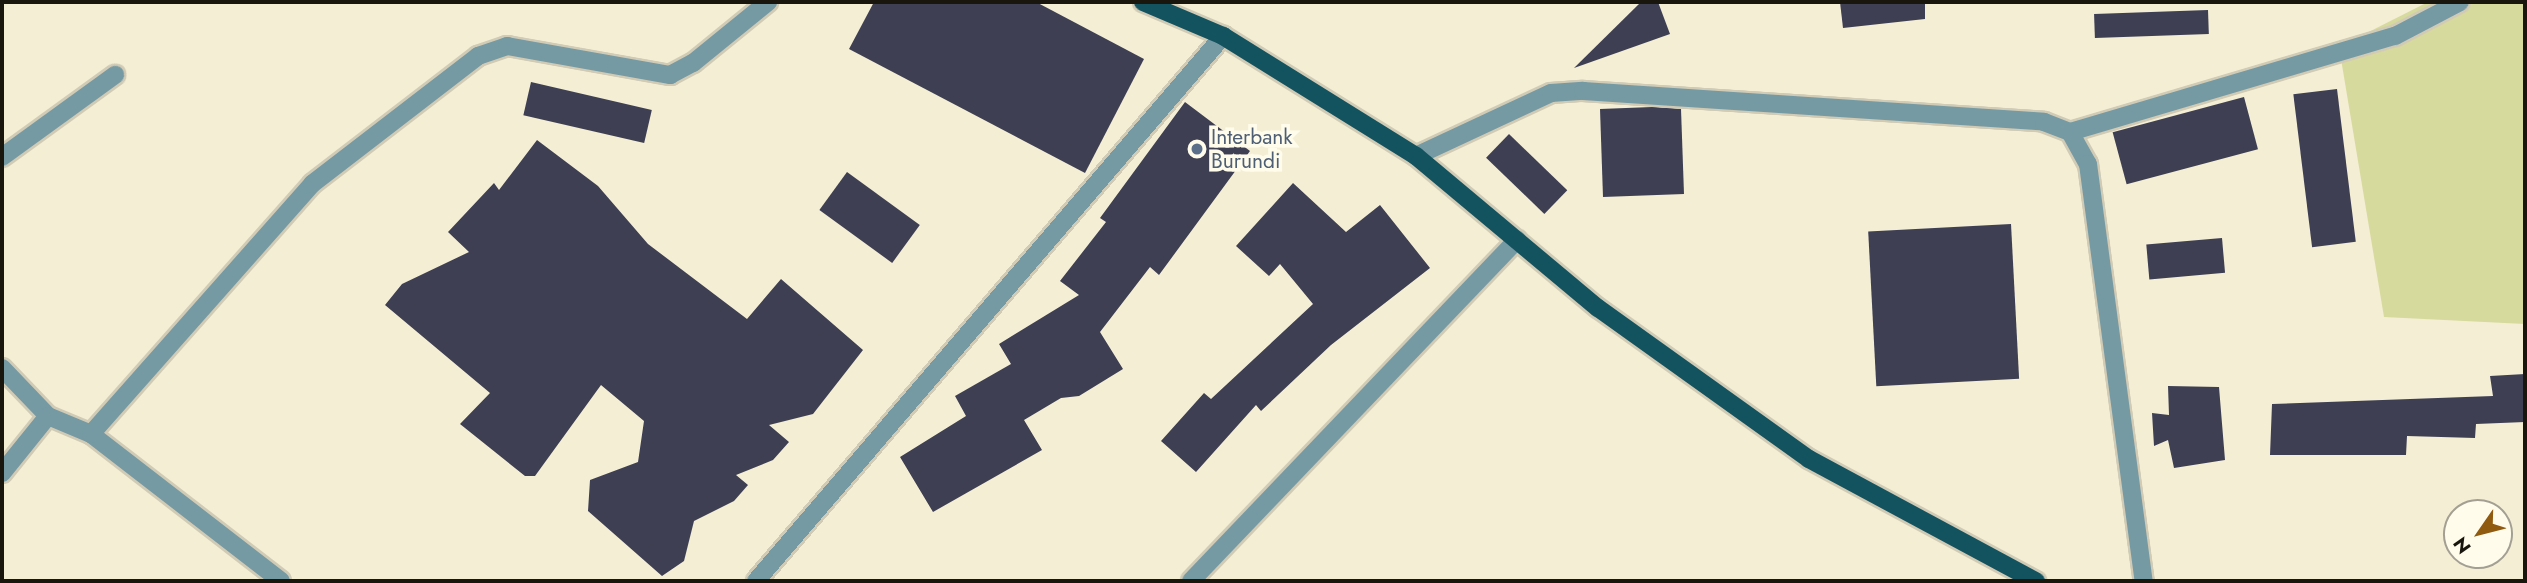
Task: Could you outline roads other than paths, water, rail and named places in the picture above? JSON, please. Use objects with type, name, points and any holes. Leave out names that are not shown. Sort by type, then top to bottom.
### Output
[{"type":"main road","points":[[1143,2],[1223,36],[1416,156],[1598,308],[1809,459],[2036,581]]},
{"type":"street","points":[[91,435],[312,184],[478,56],[507,46],[670,75],[693,63],[768,2]]},
{"type":"street","points":[[1416,156],[1551,93],[1583,92],[2044,122],[2070,132],[2395,36],[2460,2]]},
{"type":"street","points":[[756,581],[1223,36]]},
{"type":"street","points":[[2,157],[115,75]]},
{"type":"street","points":[[2070,132],[2088,164],[2144,581]]},
{"type":"street","points":[[1191,581],[1517,240]]},
{"type":"street","points":[[2,368],[48,415],[91,435],[281,581]]},
{"type":"street","points":[[2,473],[48,415]]},
{"type":"place","name":"Interbank Burundi","points":[[1197,149]]}]
